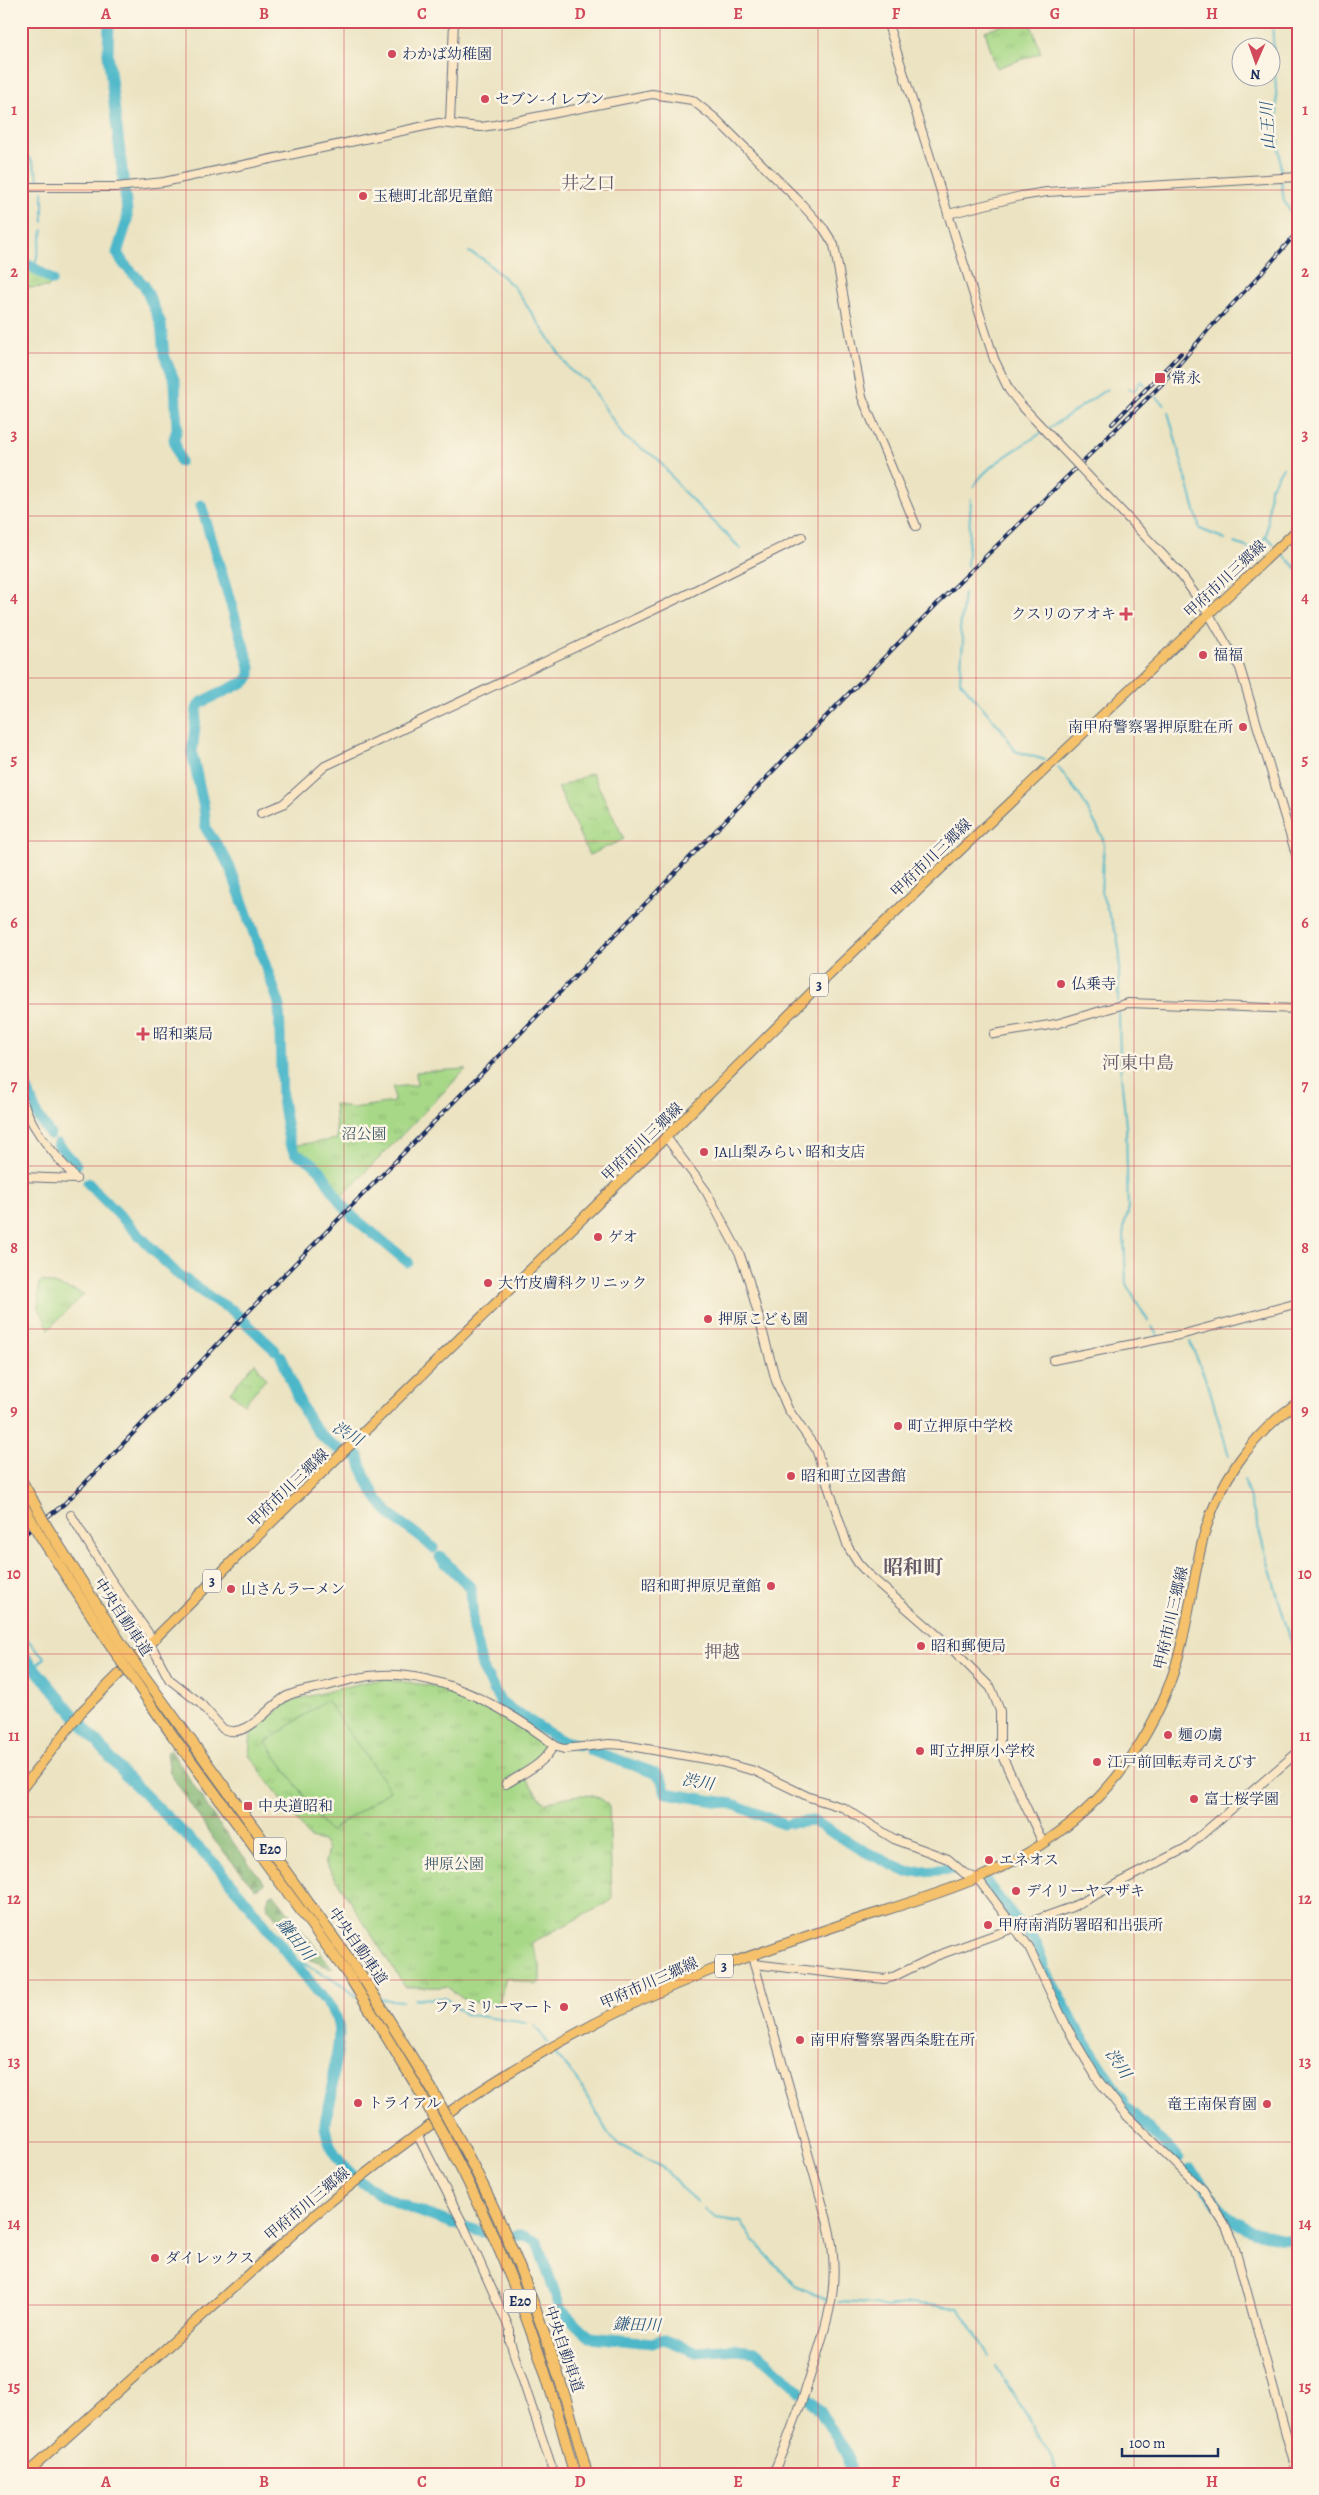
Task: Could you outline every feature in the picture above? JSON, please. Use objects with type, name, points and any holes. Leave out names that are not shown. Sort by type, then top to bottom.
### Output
[{"type":"highway","name":"中央自動車道","points":[[21,1480],[25,1502],[170,1732],[348,1974],[416,2085],[445,2137],[476,2198],[521,2302],[550,2390],[574,2474]]},
{"type":"highway","name":"中央自動車道","points":[[124,1658],[179,1724],[360,1975],[384,2010],[430,2088],[460,2141],[490,2202],[530,2297],[562,2388],[587,2474]]},
{"type":"main road","name":"甲府市川三郷線","points":[[21,1790],[70,1724],[150,1643],[918,888],[1298,529]]},
{"type":"main road","name":"甲府市川三郷線","points":[[26,2474],[352,2183],[473,2095],[604,2018],[670,1988],[978,1879],[1009,1865],[1072,1822],[1097,1799],[1127,1764],[1140,1745],[1170,1684],[1181,1648],[1203,1537],[1219,1495],[1240,1458],[1281,1414],[1298,1402]]},
{"type":"street","points":[[450,122],[454,21]]},
{"type":"street","points":[[887,21],[994,359],[1009,390],[1020,404],[1179,572],[1231,648],[1245,681],[1298,861]]},
{"type":"street","points":[[21,187],[116,186],[164,182],[439,123],[450,122],[474,126],[495,125],[652,94],[683,98],[701,105],[797,198],[824,229],[834,245],[862,397],[916,526]]},
{"type":"street","points":[[948,214],[1021,196],[1046,192],[1298,177]]},
{"type":"street","points":[[261,813],[283,804],[325,766],[681,597],[802,537]]},
{"type":"street","points":[[994,1034],[1056,1024],[1128,1003],[1147,1002],[1298,1009]]},
{"type":"street","points":[[21,1096],[27,1114],[40,1138],[76,1179],[21,1177]]},
{"type":"street","points":[[666,1137],[706,1191],[740,1255],[749,1281],[776,1382],[788,1408],[811,1439],[818,1454],[848,1547],[858,1563],[871,1577],[944,1641],[991,1688],[1000,1711],[1000,1749],[1043,1843]]},
{"type":"street","points":[[1053,1360],[1184,1334],[1298,1303]]},
{"type":"street","points":[[71,1515],[149,1634],[150,1643],[169,1679],[200,1703],[227,1731],[247,1728],[277,1702],[294,1693],[364,1677],[394,1676],[435,1682],[466,1691],[554,1745],[564,1749],[610,1744],[739,1766],[809,1797],[844,1808],[894,1838],[948,1858],[964,1873],[978,1879],[1017,1928],[1041,1970],[1085,2060],[1098,2080],[1126,2115],[1203,2190],[1226,2227],[1236,2254],[1297,2474]]},
{"type":"street","points":[[506,1784],[539,1765],[547,1758],[554,1745]]},
{"type":"street","points":[[773,2474],[796,2422],[828,2320],[835,2268],[833,2246],[827,2220],[753,1960],[884,1978],[893,1977],[936,1956],[1075,1906],[1186,1848],[1298,1752]]},
{"type":"street","points":[[417,2134],[461,2220],[510,2330],[510,2342],[553,2472]]},
{"type":"green space","points":[[1015,21],[1030,21],[1041,53],[996,68],[985,31]]},
{"type":"green space","points":[[21,264],[49,280],[49,287],[21,288]]},
{"type":"green space","points":[[592,773],[624,839],[589,855],[558,788]]},
{"type":"green space","name":"沼公園","points":[[466,1069],[342,1196],[325,1169],[299,1150],[297,1145],[337,1139],[334,1104],[352,1108],[394,1102],[393,1087],[417,1085],[416,1072]]},
{"type":"green space","points":[[43,1281],[84,1294],[49,1329],[38,1306],[39,1283]]},
{"type":"green space","points":[[255,1363],[266,1379],[244,1404],[230,1392]]},
{"type":"green space","name":"押原公園","points":[[386,1679],[439,1687],[471,1699],[541,1739],[546,1754],[521,1772],[544,1803],[579,1795],[588,1795],[603,1801],[609,1807],[612,1898],[609,1902],[531,1943],[540,1965],[540,1982],[536,1985],[506,1978],[499,2003],[495,2006],[466,2001],[447,1987],[405,1987],[325,1862],[328,1849],[323,1841],[310,1838],[249,1755],[251,1733],[287,1702],[365,1682]]},
{"type":"green space","points":[[326,1700],[390,1790],[329,1832],[266,1742]]},
{"type":"green space","points":[[170,1749],[218,1823],[265,1884],[255,1889],[214,1840],[170,1773],[167,1753]]},
{"type":"green space","points":[[274,1894],[333,1969],[311,1960],[268,1908],[269,1896]]},
{"type":"waterway","points":[[109,21],[108,54],[127,211],[127,221],[117,253],[124,264],[144,285],[161,324],[164,355],[175,382],[177,429],[174,439],[180,461]]},
{"type":"waterway","name":"山王川","points":[[1272,21],[1281,177]]},
{"type":"waterway","points":[[21,151],[32,161],[40,183]]},
{"type":"waterway","name":"山王川","points":[[1281,181],[1284,201],[1298,225]]},
{"type":"waterway","points":[[43,192],[43,222]]},
{"type":"waterway","points":[[34,269],[43,230]]},
{"type":"waterway","points":[[469,252],[483,259],[514,287],[571,371],[587,381],[624,437],[658,459],[682,490],[741,549]]},
{"type":"waterway","points":[[21,263],[31,266],[52,280]]},
{"type":"waterway","points":[[1128,388],[1134,391],[1141,381],[1145,385]]},
{"type":"waterway","points":[[1048,429],[1107,389]]},
{"type":"waterway","points":[[1156,397],[1164,405]]},
{"type":"waterway","points":[[1168,412],[1200,529],[1225,539]]},
{"type":"waterway","points":[[974,486],[987,470],[1044,431]]},
{"type":"waterway","name":"山王川","points":[[1235,543],[1251,549],[1260,548],[1267,533],[1270,488],[1283,467]]},
{"type":"waterway","points":[[967,566],[971,499]]},
{"type":"waterway","points":[[201,505],[250,667],[250,675],[246,681],[200,703],[197,709],[192,753],[204,808],[206,829],[231,870],[279,1003],[282,1099],[289,1141],[295,1153],[310,1161],[320,1170],[341,1203],[353,1217],[408,1262]]},
{"type":"waterway","points":[[1266,536],[1274,544]]},
{"type":"waterway","points":[[1280,552],[1298,570]]},
{"type":"waterway","points":[[964,593],[960,630],[963,642],[960,681],[1004,732],[1015,751],[1045,760]]},
{"type":"waterway","points":[[1058,767],[1082,799],[1102,836],[1104,845],[1101,892],[1117,936],[1120,955],[1118,1001]]},
{"type":"waterway","points":[[1119,1012],[1120,1064],[1126,1126],[1128,1213],[1124,1225],[1126,1284],[1148,1321]]},
{"type":"waterway","name":"渋川","points":[[21,1074],[37,1115],[50,1134]]},
{"type":"waterway","name":"渋川","points":[[58,1144],[76,1165]]},
{"type":"waterway","name":"渋川","points":[[88,1183],[175,1272],[211,1298],[232,1310],[275,1350]]},
{"type":"waterway","points":[[1152,1327],[1158,1336]]},
{"type":"waterway","points":[[1190,1342],[1209,1387],[1229,1456]]},
{"type":"waterway","name":"渋川","points":[[281,1356],[300,1403],[317,1431],[328,1442],[342,1450],[359,1456],[367,1479],[385,1508],[395,1519],[433,1548]]},
{"type":"waterway","points":[[1244,1479],[1298,1666]]},
{"type":"waterway","name":"渋川","points":[[440,1557],[471,1588],[473,1628],[482,1667],[501,1703],[558,1739],[579,1745]]},
{"type":"waterway","points":[[21,1633],[45,1658],[33,1668]]},
{"type":"waterway","name":"鎌田川","points":[[21,1652],[124,1774],[220,1869],[334,2012],[339,2035],[332,2095],[325,2127],[332,2150],[346,2169],[365,2185],[387,2198],[411,2209],[481,2232]]},
{"type":"waterway","name":"渋川","points":[[590,1750],[655,1773],[661,1778],[666,1793],[733,1804],[783,1824]]},
{"type":"waterway","name":"渋川","points":[[791,1823],[813,1821],[866,1852],[907,1872],[954,1869]]},
{"type":"waterway","name":"渋川","points":[[985,1881],[1018,1922]]},
{"type":"waterway","name":"渋川","points":[[1025,1929],[1034,1940],[1044,1965]]},
{"type":"waterway","points":[[292,1957],[341,1984],[356,1996]]},
{"type":"waterway","name":"渋川","points":[[1047,1973],[1078,2031],[1123,2099],[1124,2105],[1179,2159]]},
{"type":"waterway","points":[[415,1999],[445,1998],[465,2014],[526,2023]]},
{"type":"waterway","points":[[380,1999],[402,2001]]},
{"type":"waterway","points":[[535,2026],[548,2043]]},
{"type":"waterway","points":[[554,2053],[575,2076],[608,2133],[616,2143],[665,2169],[680,2187],[697,2202]]},
{"type":"waterway","name":"渋川","points":[[1190,2170],[1224,2212],[1240,2225],[1258,2232],[1298,2241]]},
{"type":"waterway","points":[[704,2209],[716,2218],[741,2222],[754,2241],[795,2286],[827,2299]]},
{"type":"waterway","name":"鎌田川","points":[[516,2235],[537,2242],[561,2310],[590,2337],[653,2343],[663,2339],[696,2352],[736,2349],[755,2351],[800,2391]]},
{"type":"waterway","points":[[838,2302],[874,2304],[887,2307],[910,2303],[959,2308],[989,2356]]},
{"type":"waterway","points":[[996,2366],[1050,2454],[1057,2474]]},
{"type":"waterway","name":"鎌田川","points":[[808,2398],[819,2410],[847,2454],[850,2474]]},
{"type":"railway","points":[[21,1537],[63,1505],[102,1466],[269,1290],[488,1067],[799,744],[936,605],[1164,382],[1208,330],[1261,274],[1298,231]]},
{"type":"railway","points":[[1112,424],[1181,353]]},
{"type":"place","name":"わかば幼稚園","points":[[392,54]]},
{"type":"place","name":"セブン-イレブン","points":[[485,99]]},
{"type":"place","name":"玉穂町北部児童館","points":[[363,196]]},
{"type":"place","name":"常永","points":[[1160,378]]},
{"type":"place","name":"クスリのアオキ","points":[[1126,614]]},
{"type":"place","name":"福福","points":[[1203,655]]},
{"type":"place","name":"南甲府警察署押原駐在所","points":[[1243,727]]},
{"type":"place","name":"仏乗寺","points":[[1061,984]]},
{"type":"place","name":"昭和薬局","points":[[143,1034]]},
{"type":"place","name":"JA山梨みらい 昭和支店","points":[[704,1152]]},
{"type":"place","name":"ゲオ","points":[[598,1237]]},
{"type":"place","name":"大竹皮膚科クリニック","points":[[488,1283]]},
{"type":"place","name":"押原こども園","points":[[708,1319]]},
{"type":"place","name":"町立押原中学校","points":[[898,1426]]},
{"type":"place","name":"昭和町立図書館","points":[[791,1476]]},
{"type":"place","name":"昭和町押原児童館","points":[[771,1586]]},
{"type":"place","name":"山さんラーメン","points":[[231,1589]]},
{"type":"place","name":"昭和郵便局","points":[[921,1646]]},
{"type":"place","name":"麺の虜","points":[[1168,1735]]},
{"type":"place","name":"町立押原小学校","points":[[920,1751]]},
{"type":"place","name":"江戸前回転寿司えびす","points":[[1097,1762]]},
{"type":"place","name":"富士桜学園","points":[[1194,1799]]},
{"type":"place","name":"中央道昭和","points":[[248,1806]]},
{"type":"place","name":"エネオス","points":[[989,1860]]},
{"type":"place","name":"デイリーヤマザキ","points":[[1016,1891]]},
{"type":"place","name":"甲府南消防署昭和出張所","points":[[988,1925]]},
{"type":"place","name":"ファミリーマート","points":[[564,2007]]},
{"type":"place","name":"南甲府警察署西条駐在所","points":[[800,2040]]},
{"type":"place","name":"トライアル","points":[[358,2103]]},
{"type":"place","name":"竜王南保育園","points":[[1267,2104]]},
{"type":"place","name":"ダイレックス","points":[[155,2258]]},
{"type":"district","name":"井之口","points":[[588,183]]},
{"type":"district","name":"河東中島","points":[[1138,1063]]},
{"type":"district","name":"昭和町","points":[[913,1567]]},
{"type":"district","name":"押越","points":[[722,1652]]}]
